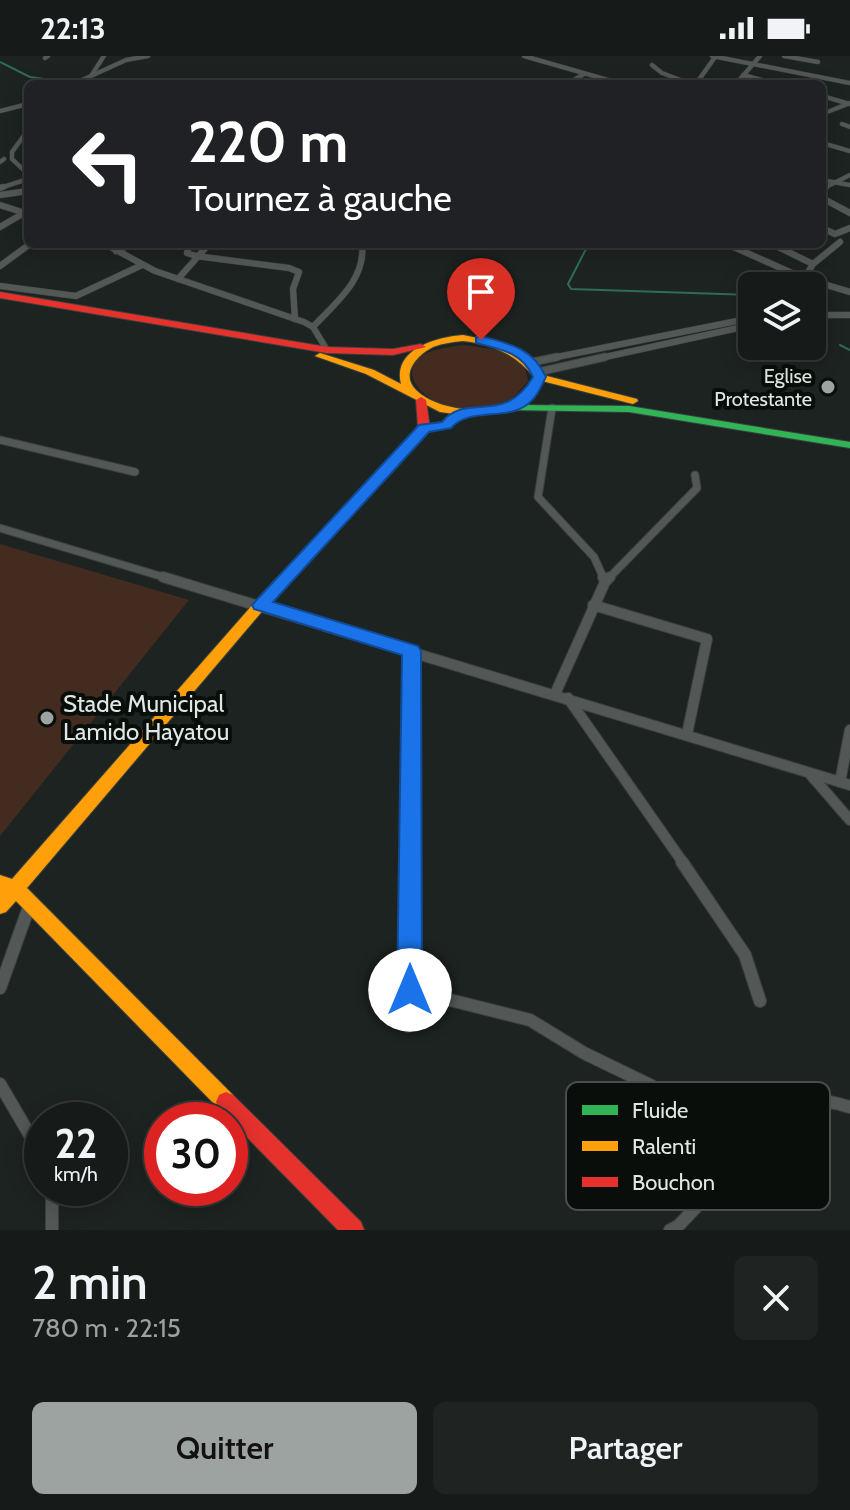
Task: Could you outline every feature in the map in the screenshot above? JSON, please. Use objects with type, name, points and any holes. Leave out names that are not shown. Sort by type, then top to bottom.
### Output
[{"type":"main road","points":[[0,298],[327,350],[393,352],[454,340],[481,340],[518,351],[537,370],[641,403],[850,438]]},
{"type":"main road","points":[[0,298],[323,357],[370,372],[434,407],[467,413]]},
{"type":"main road","points":[[424,428],[419,399],[405,384],[403,370],[412,356],[429,346]]},
{"type":"main road","points":[[508,408],[527,399],[537,370]]},
{"type":"main road","points":[[0,906],[260,605],[424,428],[446,425],[453,417],[467,413],[508,408],[636,409],[850,445]]},
{"type":"main road","points":[[0,883],[15,888],[353,1230]]},
{"type":"street","points":[[91,76],[104,56]]},
{"type":"street","points":[[82,80],[135,56]]},
{"type":"street","points":[[126,60],[148,56]]},
{"type":"street","points":[[524,56],[607,80]]},
{"type":"street","points":[[714,56],[722,56]]},
{"type":"street","points":[[714,56],[850,83]]},
{"type":"street","points":[[697,80],[714,56]]},
{"type":"street","points":[[735,56],[743,61]]},
{"type":"street","points":[[739,80],[760,56]]},
{"type":"street","points":[[784,56],[818,62]]},
{"type":"street","points":[[802,74],[829,56]]},
{"type":"street","points":[[652,65],[662,73],[681,80]]},
{"type":"street","points":[[574,80],[584,74]]},
{"type":"street","points":[[743,75],[762,80]]},
{"type":"street","points":[[676,79],[681,80]]},
{"type":"street","points":[[826,97],[849,103]]},
{"type":"street","points":[[826,112],[849,103]]},
{"type":"street","points":[[0,111],[24,105]]},
{"type":"street","points":[[842,124],[850,127]]},
{"type":"street","points":[[1,160],[12,156],[24,137]]},
{"type":"street","points":[[826,144],[850,151]]},
{"type":"street","points":[[0,151],[12,156],[24,170]]},
{"type":"street","points":[[0,188],[24,175]]},
{"type":"street","points":[[826,186],[850,175]]},
{"type":"street","points":[[826,181],[850,185]]},
{"type":"street","points":[[0,195],[24,192]]},
{"type":"street","points":[[826,200],[850,213]]},
{"type":"street","points":[[0,205],[24,213]]},
{"type":"street","points":[[0,227],[24,215]]},
{"type":"street","points":[[826,230],[835,234],[850,228]]},
{"type":"street","points":[[807,272],[840,242]]},
{"type":"street","points":[[0,266],[25,248]]},
{"type":"street","points":[[111,248],[142,265],[313,327],[327,350]]},
{"type":"street","points":[[116,251],[123,248]]},
{"type":"street","points":[[188,248],[187,253],[196,256],[289,268],[299,272],[293,289],[295,319]]},
{"type":"street","points":[[178,279],[205,248]]},
{"type":"street","points":[[313,327],[362,270],[363,248]]},
{"type":"street","points":[[736,248],[790,272]]},
{"type":"street","points":[[780,248],[813,264]]},
{"type":"street","points":[[0,286],[76,296],[142,265]]},
{"type":"street","points":[[826,285],[850,292]]},
{"type":"street","points":[[826,315],[850,315]]},
{"type":"street","points":[[537,370],[738,321]]},
{"type":"street","points":[[537,370],[738,328]]},
{"type":"street","points":[[552,408],[538,497],[594,557],[605,582]]},
{"type":"street","points":[[0,440],[135,472]]},
{"type":"street","points":[[555,694],[605,582],[697,488],[695,475]]},
{"type":"street","points":[[0,528],[845,783],[850,730]]},
{"type":"street","points":[[593,605],[707,639],[687,734]]},
{"type":"street","points":[[408,1026],[412,651]]},
{"type":"street","points":[[568,698],[734,936],[745,955],[760,1001]]},
{"type":"street","points":[[809,773],[850,820]]},
{"type":"street","points":[[0,988],[30,904]]},
{"type":"street","points":[[410,990],[530,1020],[584,1053],[644,1082]]},
{"type":"street","points":[[0,1084],[24,1125]]},
{"type":"street","points":[[830,1103],[850,1107]]},
{"type":"street","points":[[52,1206],[52,1230]]},
{"type":"street","points":[[670,1230],[694,1210]]},
{"type":"shaded area","points":[[463,345],[504,352],[520,363],[528,381],[512,398],[494,406],[456,408],[432,399],[414,381],[412,372],[415,363],[432,351]]},
{"type":"shaded area","name":"Stade Municipal Lamido Hayatou","points":[[0,544],[189,600],[0,836]]},
{"type":"waterway","points":[[0,62],[30,77],[51,80]]},
{"type":"waterway","points":[[582,248],[586,249],[568,284],[571,289],[738,295]]},
{"type":"waterway","points":[[840,345],[850,350]]},
{"type":"traffic: fast","points":[[516,408],[629,409],[850,445]]},
{"type":"traffic: fast","points":[[350,508],[424,428],[446,425],[453,417],[467,413]]},
{"type":"traffic: slow","points":[[508,408],[527,399],[539,377],[529,364],[499,345],[463,338],[446,340],[429,345],[406,366],[404,376],[412,393],[444,410],[478,412],[516,408]]},
{"type":"traffic: slow","points":[[320,356],[370,372],[411,394]]},
{"type":"traffic: slow","points":[[539,377],[633,401]]},
{"type":"traffic: slow","points":[[0,906],[260,605],[350,508]]},
{"type":"traffic: slow","points":[[0,883],[15,888],[226,1102]]},
{"type":"traffic: jam","points":[[0,295],[327,350],[393,352],[421,347]]},
{"type":"traffic: jam","points":[[421,400],[424,428]]},
{"type":"traffic: jam","points":[[248,1124],[353,1230]]},
{"type":"place","name":"Eglise Protestante","points":[[828,387]]},
{"type":"place","name":"Stade Municipal Lamido Hayatou","points":[[47,718]]},
{"type":"route","points":[[410,990],[412,651],[260,605],[424,428],[446,425],[453,417],[467,413],[508,408],[527,399],[539,377],[533,362],[518,351],[481,340]]}]
